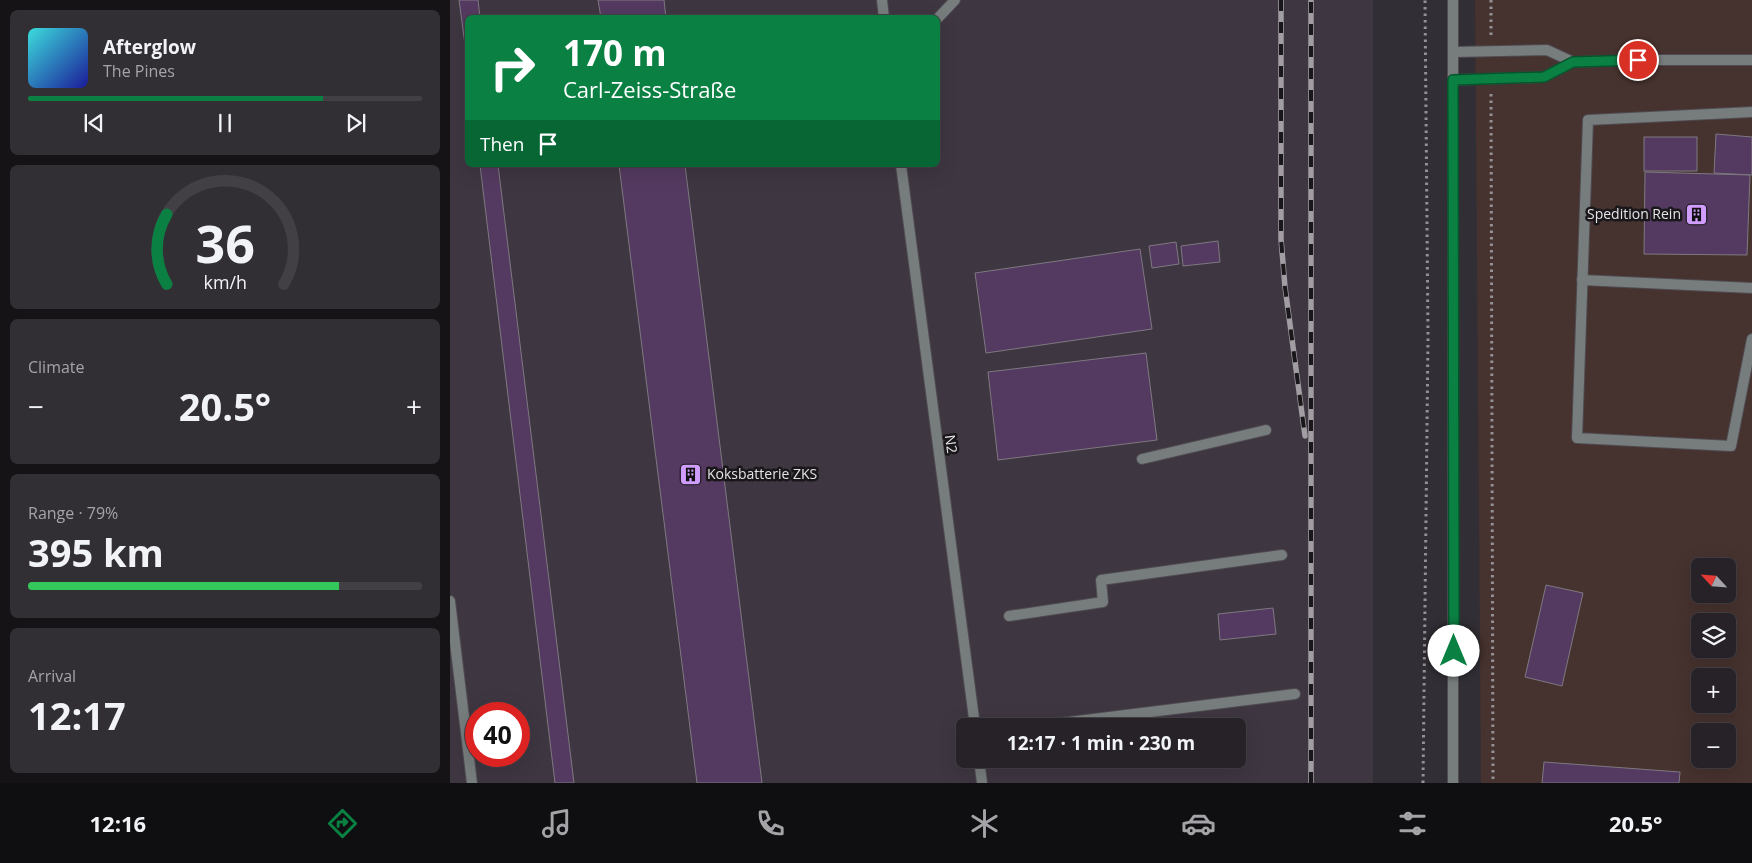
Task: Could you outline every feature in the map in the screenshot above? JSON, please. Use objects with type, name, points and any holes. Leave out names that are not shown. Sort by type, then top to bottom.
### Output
[{"type":"street","points":[[882,0],[884,15]]},
{"type":"street","points":[[940,16],[955,0]]},
{"type":"street","points":[[1453,0],[1453,783]]},
{"type":"street","points":[[1453,52],[1547,50],[1573,62]]},
{"type":"street","points":[[1453,80],[1544,77],[1573,62],[1752,60]]},
{"type":"street","points":[[1752,112],[1588,120],[1577,438],[1731,446],[1752,339]]},
{"type":"street","name":"N2","points":[[901,167],[974,718]]},
{"type":"street","points":[[1582,280],[1752,288]]},
{"type":"street","points":[[1142,459],[1266,430]]},
{"type":"street","points":[[1009,616],[1103,602],[1101,580],[1282,555]]},
{"type":"street","points":[[450,601],[472,783]]},
{"type":"street","points":[[1102,718],[1295,694]]},
{"type":"street","points":[[980,768],[982,783]]},
{"type":"path","points":[[1423,783],[1428,347],[1425,0]]},
{"type":"path","points":[[1491,0],[1491,50]]},
{"type":"path","points":[[1491,80],[1493,783]]},
{"type":"shaded area","points":[[450,0],[1373,0],[1373,783],[450,783]]},
{"type":"shaded area","points":[[1475,0],[1752,0],[1752,783],[1481,783]]},
{"type":"building","points":[[459,0],[478,0],[480,15],[465,15],[465,45]]},
{"type":"building","points":[[598,0],[664,0],[666,15],[600,15]]},
{"type":"building","points":[[1716,134],[1752,137],[1752,175],[1714,173]]},
{"type":"building","points":[[1644,137],[1697,137],[1697,171],[1644,171]]},
{"type":"building","points":[[480,167],[498,167],[574,783],[555,783]]},
{"type":"building","name":"Koksbatterie ZKS","points":[[619,167],[685,167],[762,783],[697,783]]},
{"type":"building","name":"Spedition Rein","points":[[1645,172],[1750,175],[1747,255],[1644,254]]},
{"type":"building","points":[[1218,241],[1220,262],[1183,266],[1181,246]]},
{"type":"building","points":[[1176,242],[1179,264],[1152,268],[1149,246]]},
{"type":"building","points":[[1140,249],[1152,329],[986,353],[975,273]]},
{"type":"building","points":[[1146,353],[1157,440],[998,460],[988,372]]},
{"type":"building","points":[[1546,585],[1583,593],[1562,686],[1525,677]]},
{"type":"building","points":[[1273,608],[1276,634],[1220,640],[1218,614]]},
{"type":"building","points":[[1544,762],[1680,772],[1679,783],[1542,783]]},
{"type":"railway","points":[[1281,0],[1281,239],[1285,287],[1305,436]]},
{"type":"railway","points":[[1311,0],[1311,783]]},
{"type":"place","name":"Spedition Rein","points":[[1697,214]]},
{"type":"place","name":"Koksbatterie ZKS","points":[[691,474]]},
{"type":"route","points":[[1454,651],[1453,80],[1544,77],[1573,62],[1638,60]]}]
